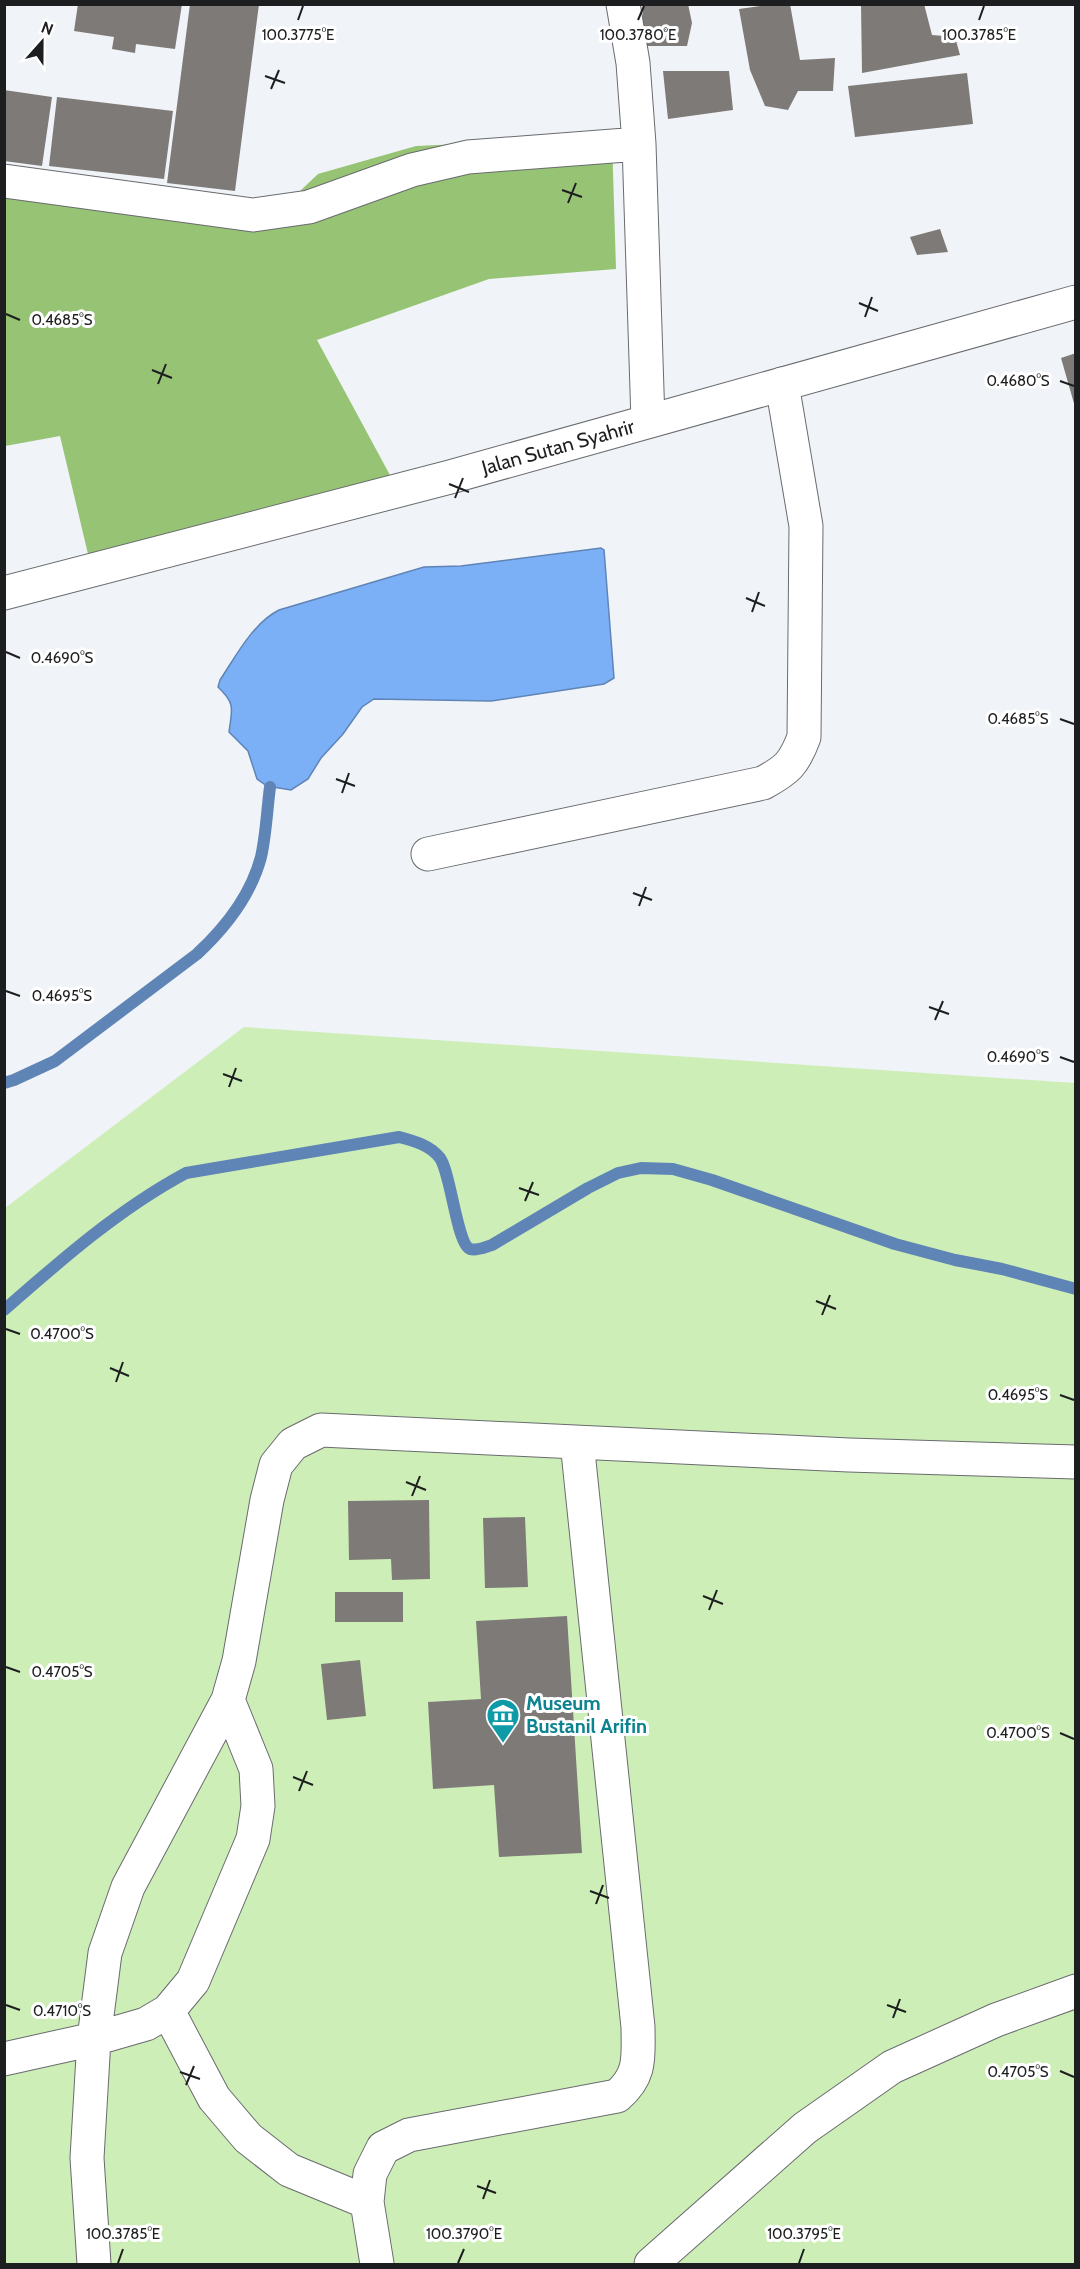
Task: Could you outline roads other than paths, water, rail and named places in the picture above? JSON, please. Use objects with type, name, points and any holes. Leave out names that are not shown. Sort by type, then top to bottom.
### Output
[{"type":"main road","points":[[623,4],[633,63],[639,144],[648,421]]},
{"type":"main road","points":[[4,182],[252,215],[309,207],[412,170],[468,157],[639,144]]},
{"type":"main road","name":"Jalan Sutan Syahrir","points":[[4,593],[450,477],[1076,302]]},
{"type":"main road","points":[[428,854],[763,783],[785,771],[797,755],[804,737],[806,526],[782,384]]},
{"type":"main road","points":[[94,2265],[87,2158],[94,2039],[105,1953],[128,1887],[228,1700],[239,1661],[267,1500],[276,1465],[293,1444],[321,1430],[849,1455],[1076,1462]]},
{"type":"main road","points":[[377,2265],[367,2202],[370,2174],[383,2148],[409,2135],[617,2096],[630,2085],[638,2064],[638,2026],[577,1442]]},
{"type":"main road","points":[[4,2059],[94,2039],[146,2024],[168,2010],[194,1981],[253,1839],[258,1806],[256,1769],[228,1700]]},
{"type":"main road","points":[[651,2265],[805,2128],[892,2067],[996,2020],[1076,1991]]},
{"type":"main road","points":[[168,2010],[214,2098],[248,2138],[289,2170],[367,2202]]},
{"type":"water","points":[[601,548],[604,550],[614,678],[604,684],[491,701],[374,699],[362,707],[343,734],[321,758],[308,779],[291,790],[267,786],[257,779],[248,751],[229,732],[231,707],[228,698],[218,687],[220,680],[253,632],[279,610],[424,567],[461,566]]},
{"type":"waterway","points":[[4,1083],[55,1061],[197,954],[217,933],[244,898],[257,871],[264,840],[270,787]]},
{"type":"waterway","points":[[4,1310],[114,1219],[186,1173],[399,1137],[427,1147],[440,1158],[448,1178],[461,1235],[470,1249],[492,1245],[588,1188],[618,1173],[641,1168],[673,1169],[712,1180],[895,1244],[1076,1289]]},
{"type":"place","name":"Museum Bustanil Arifin","points":[[503,1744]]}]
